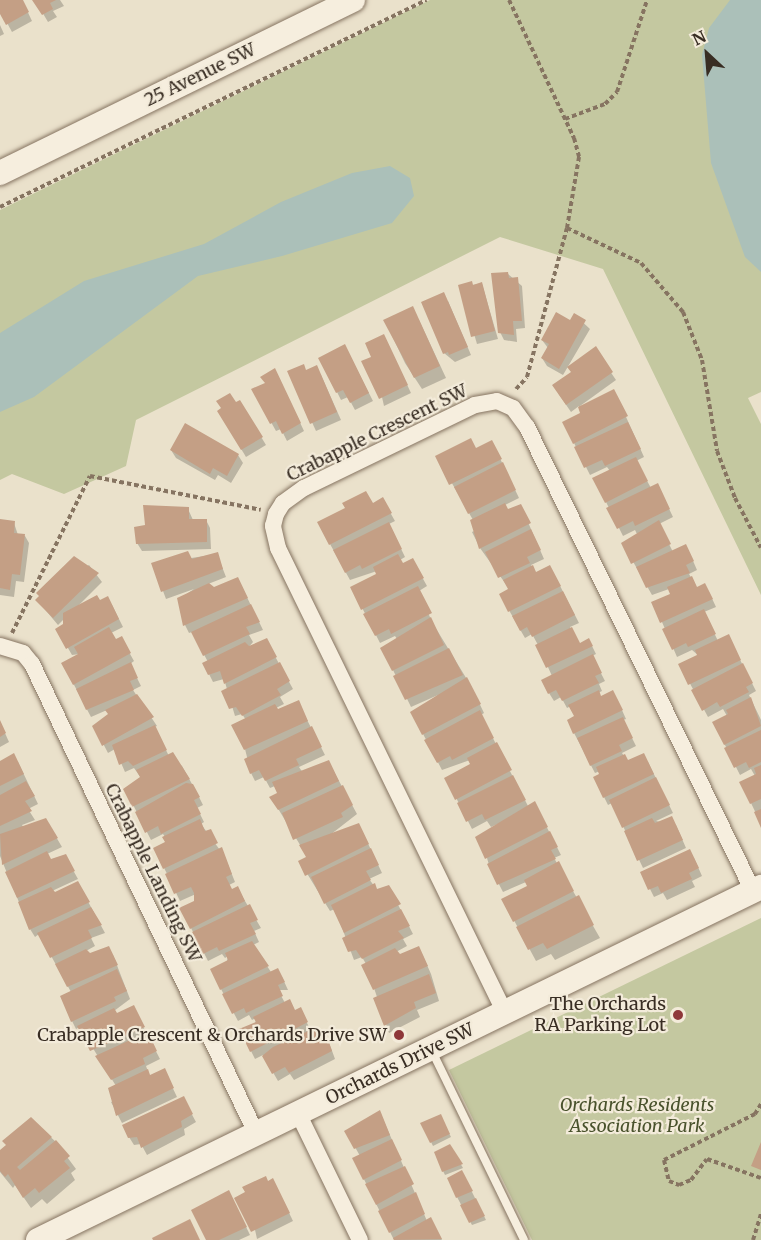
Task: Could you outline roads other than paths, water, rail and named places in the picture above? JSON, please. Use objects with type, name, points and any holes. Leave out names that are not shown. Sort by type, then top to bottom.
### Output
[{"type":"street","name":"25 Avenue SW","points":[[0,170],[47,150],[353,0]]},
{"type":"street","name":"Crabapple Crescent SW","points":[[505,1012],[278,548],[273,526],[276,514],[282,503],[304,488],[475,405],[505,403],[527,427],[757,889]]},
{"type":"street","name":"Crabapple Landing SW","points":[[3,646],[23,653],[32,664],[256,1133]]},
{"type":"street","name":"Orchards Drive SW","points":[[38,1240],[757,889]]},
{"type":"street","points":[[298,1113],[360,1240]]},
{"type":"lane","points":[[431,1048],[524,1240]]},
{"type":"water","points":[[730,0],[761,0],[761,272],[745,257],[711,163],[702,55],[709,28]]},
{"type":"water","points":[[390,166],[410,178],[414,196],[392,223],[282,256],[198,276],[34,397],[0,412],[0,333],[84,281],[204,244],[281,202],[352,173]]},
{"type":"place","name":"The Orchards RA Parking Lot","points":[[678,1015]]},
{"type":"place","name":"Crabapple Crescent & Orchards Drive SW","points":[[399,1035]]},
{"type":"park label","name":"Orchards Residents Association Park","points":[[637,1116]]}]
